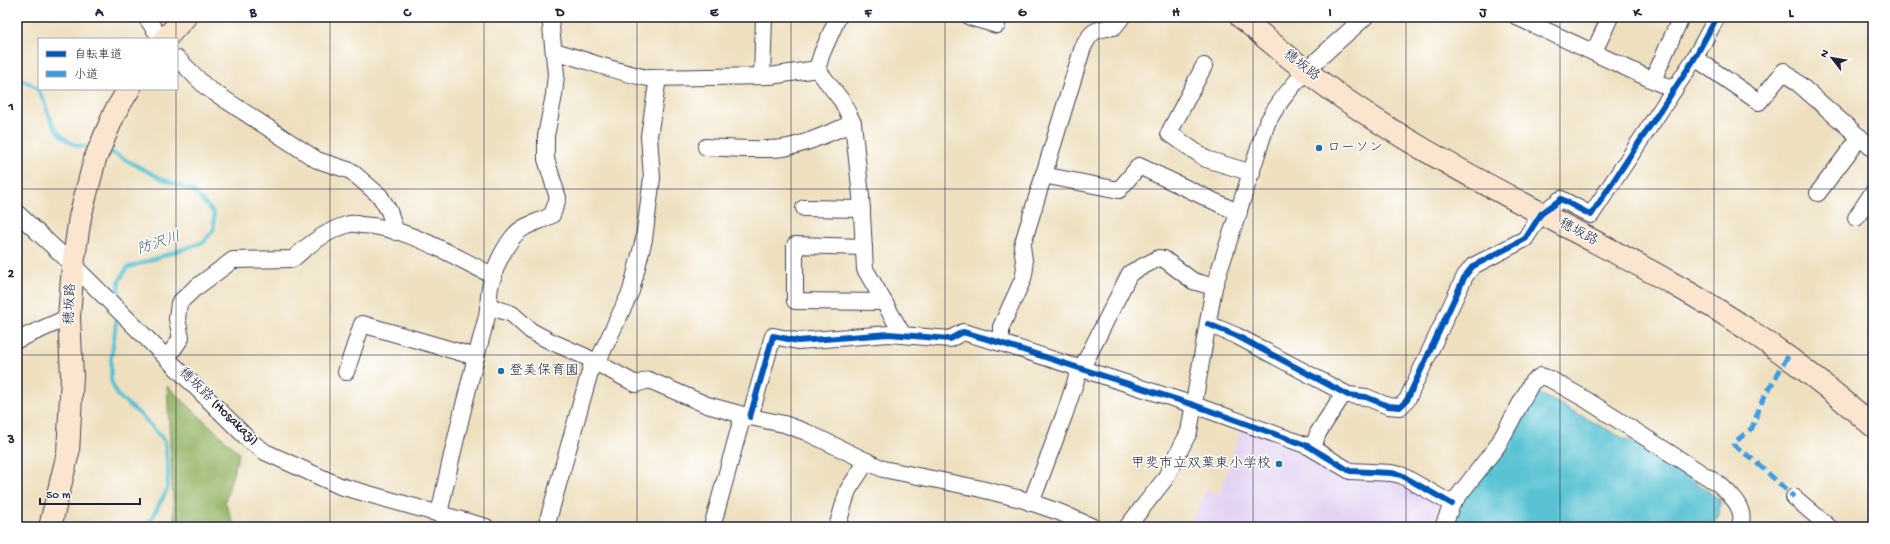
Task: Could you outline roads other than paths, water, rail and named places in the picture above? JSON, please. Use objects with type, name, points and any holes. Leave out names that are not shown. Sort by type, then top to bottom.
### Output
[{"type":"main road","points":[[166,38],[185,17]]},
{"type":"main road","name":"穂坂路","points":[[1241,17],[1306,72],[1369,115],[1420,147],[1746,327],[1795,362],[1871,422]]},
{"type":"main road","name":"穂坂路","points":[[50,527],[68,453],[72,376],[70,317],[73,264],[80,217],[99,150],[115,112],[128,90]]},
{"type":"street","points":[[146,17],[160,38]]},
{"type":"street","points":[[439,514],[463,404],[489,306],[491,284],[498,262],[513,237],[524,226],[540,222],[552,216],[558,198],[546,159],[546,136],[554,95],[556,74],[550,17]]},
{"type":"street","points":[[762,76],[764,17]]},
{"type":"street","points":[[817,69],[822,53],[838,17]]},
{"type":"street","points":[[970,17],[997,25]]},
{"type":"street","points":[[1001,343],[1001,327],[1023,279],[1025,268],[1022,246],[1087,36],[1098,29],[1114,27],[1122,17]]},
{"type":"street","points":[[1127,527],[1165,479],[1189,432],[1214,287],[1252,174],[1267,123],[1275,109],[1306,72],[1366,17]]},
{"type":"street","points":[[1517,17],[1535,21],[1594,52],[1674,90]]},
{"type":"street","points":[[1594,52],[1610,17]]},
{"type":"street","points":[[1652,80],[1681,17]]},
{"type":"street","points":[[1208,324],[1237,336],[1348,395],[1366,397],[1388,406],[1400,407],[1407,400],[1465,276],[1473,266],[1525,239],[1541,214],[1561,199],[1591,215],[1695,58],[1717,17]]},
{"type":"street","points":[[554,51],[587,60],[602,67],[630,74],[658,78],[762,76],[817,69]]},
{"type":"street","points":[[1695,58],[1759,102],[1784,71],[1873,149]]},
{"type":"street","points":[[178,59],[206,87],[317,160],[351,171],[380,196],[389,211],[396,232]]},
{"type":"street","points":[[1204,66],[1169,133],[1206,159],[1252,174]]},
{"type":"street","points":[[817,69],[842,100],[853,123],[862,209],[865,269],[903,335]]},
{"type":"street","points":[[546,527],[595,362],[631,291],[644,239],[652,178],[649,136],[658,78]]},
{"type":"street","points":[[706,147],[751,149],[783,148],[814,139],[853,123]]},
{"type":"street","points":[[1818,193],[1860,137]]},
{"type":"street","points":[[1043,175],[1119,190],[1139,166],[1239,213]]},
{"type":"street","points":[[1856,218],[1873,192]]},
{"type":"street","points":[[804,208],[862,209]]},
{"type":"street","name":"穂坂路 (Hosakazi)","points":[[17,214],[73,264],[250,441],[265,452],[340,486],[486,527]]},
{"type":"street","points":[[167,358],[181,338],[177,319],[179,303],[194,289],[233,260],[293,259],[304,249],[328,233],[348,224],[376,226],[417,238],[494,276]]},
{"type":"street","points":[[864,247],[795,245],[795,301],[884,302]]},
{"type":"street","points":[[1030,503],[1065,413],[1080,368],[1086,360],[1130,273],[1159,258],[1164,259],[1193,281],[1214,287]]},
{"type":"street","points":[[489,306],[512,314],[531,331],[636,384],[649,380],[708,405],[746,416],[784,424],[883,469],[977,488],[1059,512],[1093,527]]},
{"type":"street","points":[[17,340],[70,317]]},
{"type":"street","points":[[346,372],[362,324],[476,357]]},
{"type":"street","points":[[712,527],[746,416],[773,336],[798,341],[889,334],[950,339],[963,332],[1194,405],[1313,448],[1350,471],[1391,473],[1401,475],[1452,504]]},
{"type":"street","points":[[1443,527],[1452,504],[1498,445],[1532,382],[1541,376],[1550,379],[1585,399],[1720,485],[1740,508],[1741,523],[1739,527]]},
{"type":"street","points":[[1313,448],[1318,433],[1344,393]]},
{"type":"street","points":[[837,527],[848,490],[867,461]]},
{"type":"street","points":[[1794,497],[1829,527]]},
{"type":"water","points":[[1533,390],[1670,463],[1720,500],[1719,516],[1713,527],[1448,527],[1458,506]]},
{"type":"waterway","name":"防沢川","points":[[17,78],[34,86],[39,92],[57,132],[76,145],[92,148]]},
{"type":"waterway","name":"防沢川","points":[[106,151],[113,153],[160,178],[193,191],[214,213],[214,229],[204,242],[127,268],[119,281],[118,303]]},
{"type":"waterway","name":"防沢川","points":[[117,316],[111,359],[111,380],[117,395],[141,415],[165,441],[168,474],[167,490],[147,527]]},
{"type":"place","name":"ローソン","points":[[1319,148]]},
{"type":"place","name":"登美保育園","points":[[501,371]]},
{"type":"place","name":"甲斐市立双葉東小学校","points":[[1279,464]]}]
